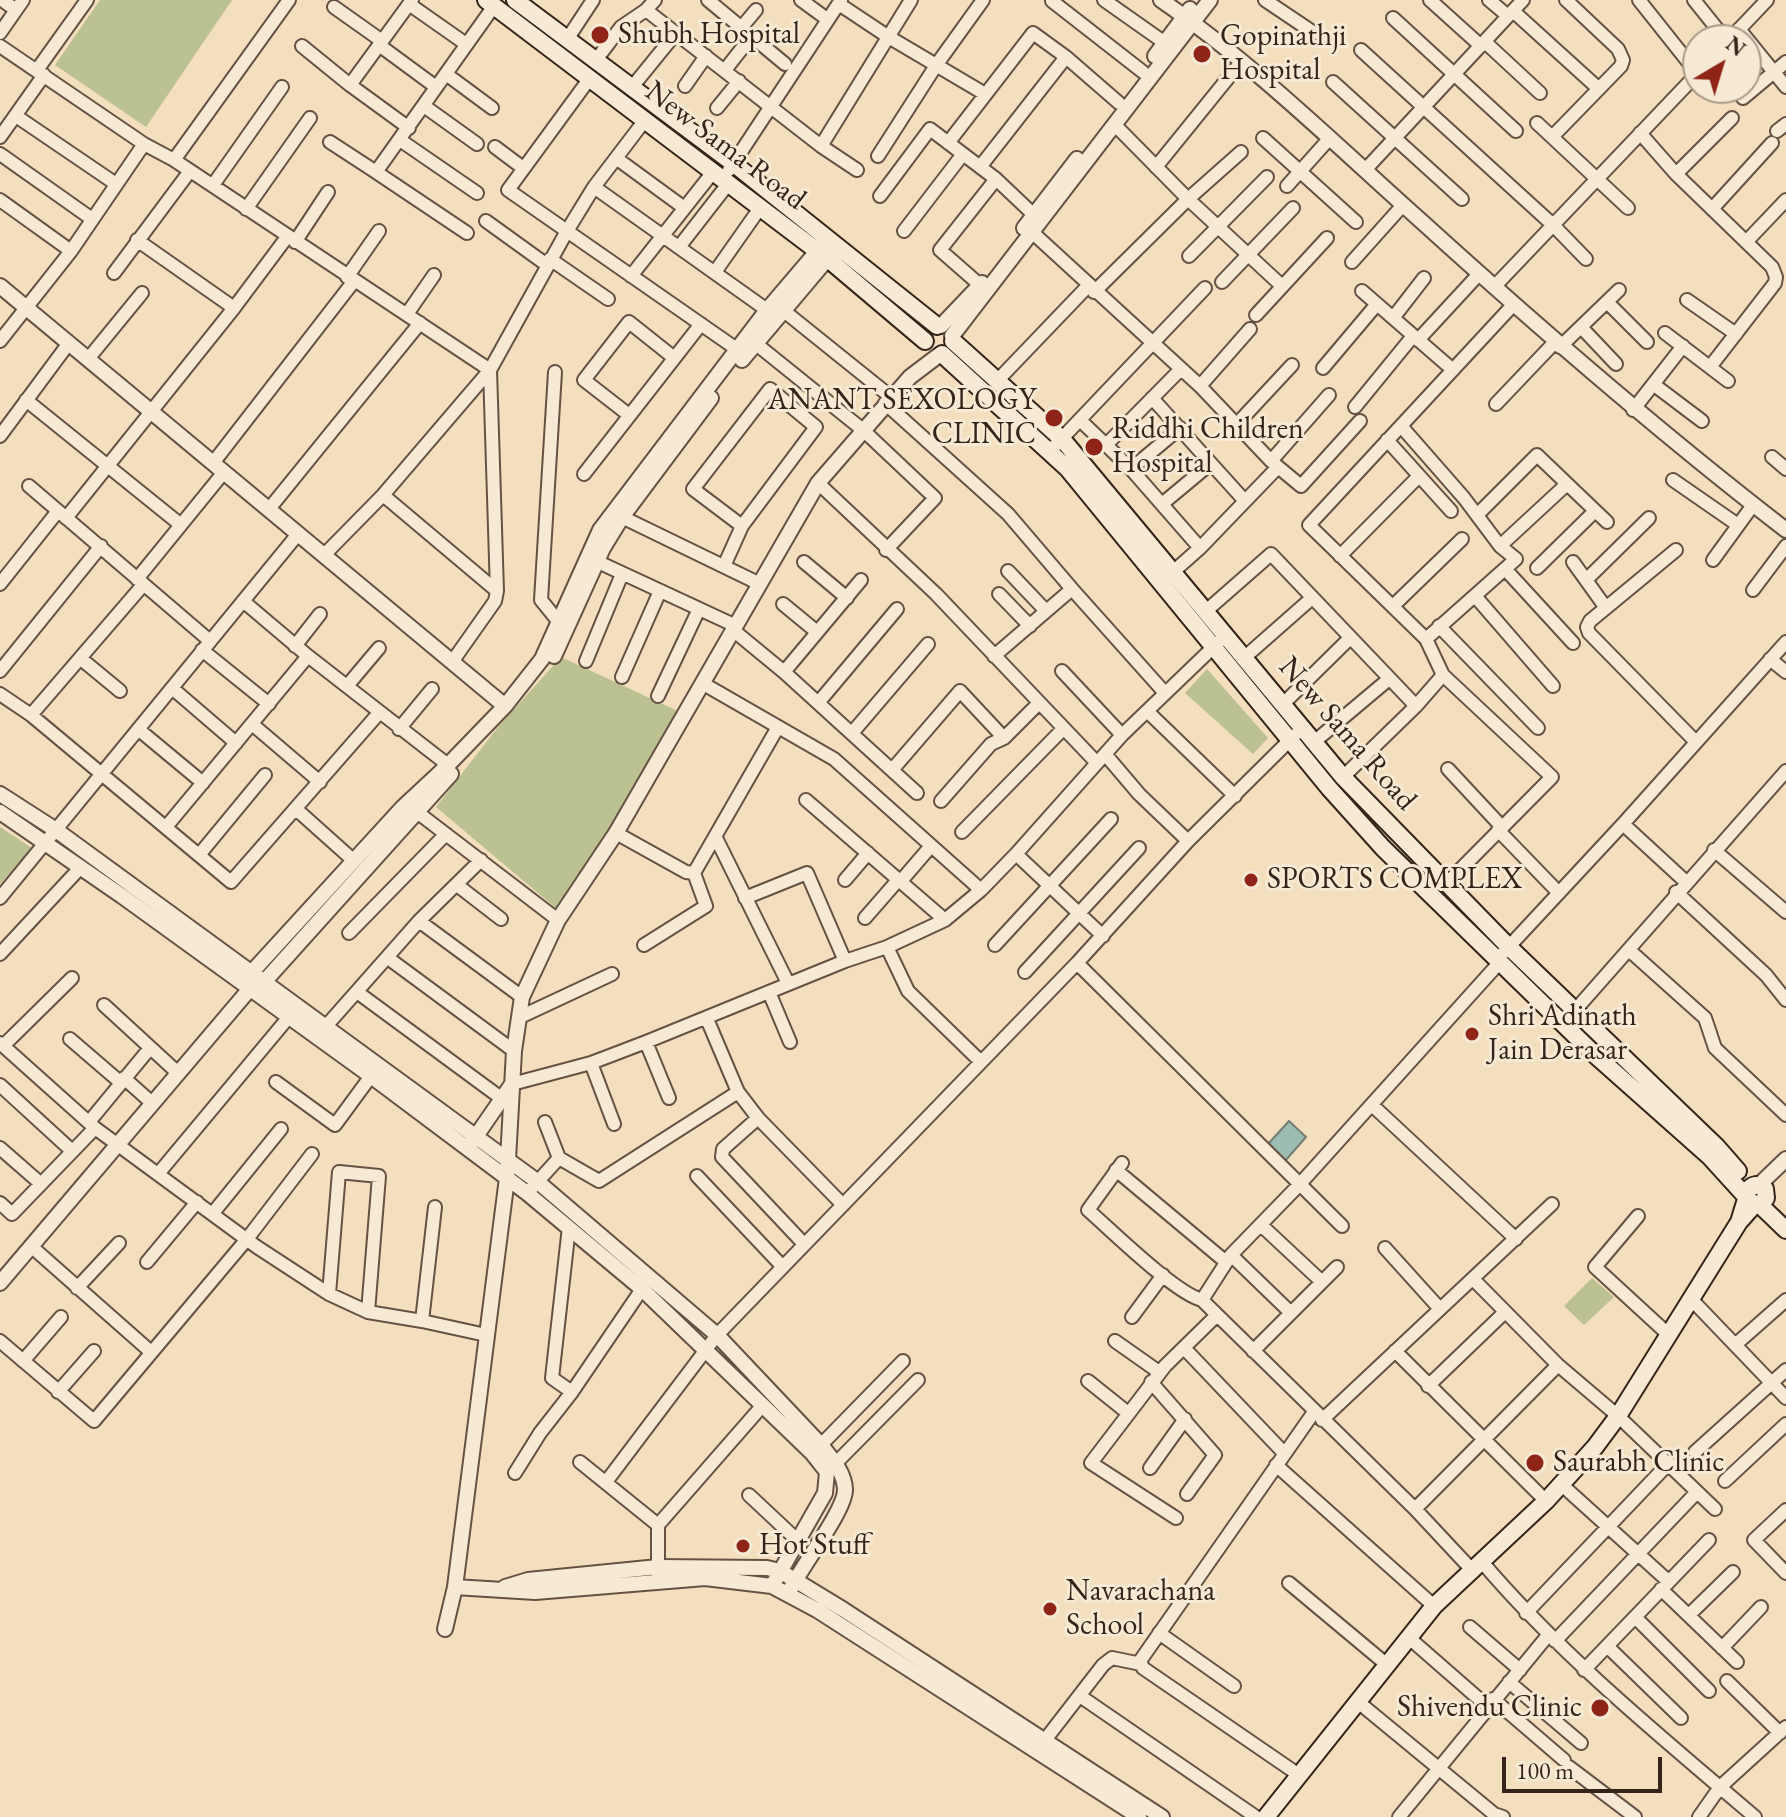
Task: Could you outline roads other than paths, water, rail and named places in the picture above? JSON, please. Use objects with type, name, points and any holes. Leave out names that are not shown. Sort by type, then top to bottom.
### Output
[{"type":"main road","name":"New Sama Road","points":[[515,0],[733,163],[933,349],[1067,468],[1212,647],[1383,848],[1502,956],[1574,1010],[1713,1152]]},
{"type":"main road","name":"New Sama Road","points":[[490,3],[760,208],[827,249],[946,332],[1063,440],[1343,777],[1446,884],[1502,956],[1563,1024],[1713,1152]]},
{"type":"main road","points":[[928,331],[946,332],[950,350],[933,349],[928,331]]},
{"type":"main road","points":[[1713,1152],[1758,1195],[1786,1216]]},
{"type":"main road","points":[[1266,1817],[1434,1606],[1546,1501],[1595,1447],[1618,1416],[1758,1195]]},
{"type":"main road","points":[[1758,1195],[1786,1230]]},
{"type":"street","points":[[0,33],[20,5],[2,0]]},
{"type":"street","points":[[1,133],[16,116],[87,0]]},
{"type":"street","points":[[174,160],[289,0]]},
{"type":"street","points":[[568,38],[593,0]]},
{"type":"street","points":[[708,0],[785,64]]},
{"type":"street","points":[[801,0],[827,19]]},
{"type":"street","points":[[821,146],[911,0]]},
{"type":"street","points":[[878,156],[937,64],[983,0]]},
{"type":"street","points":[[1104,0],[1165,43]]},
{"type":"street","points":[[1161,0],[1189,19],[1366,169],[1513,305],[1633,410],[1786,530]]},
{"type":"street","points":[[946,332],[1033,233],[1115,125],[1189,19],[1197,0]]},
{"type":"street","points":[[946,332],[1165,43],[1210,0]]},
{"type":"street","points":[[1265,0],[1314,33]]},
{"type":"street","points":[[1430,0],[1540,93]]},
{"type":"street","points":[[1489,0],[1599,89]]},
{"type":"street","points":[[1366,169],[1523,0]]},
{"type":"street","points":[[1552,137],[1621,66],[1623,60],[1618,49],[1566,0]]},
{"type":"street","points":[[1639,0],[1682,53]]},
{"type":"street","points":[[1694,0],[1714,24]]},
{"type":"street","points":[[1052,1],[1143,72]]},
{"type":"street","points":[[350,85],[411,2],[466,44]]},
{"type":"street","points":[[679,247],[721,178],[840,2],[887,36],[985,94]]},
{"type":"street","points":[[1743,24],[1762,2]]},
{"type":"street","points":[[376,172],[446,74],[490,3]]},
{"type":"street","points":[[596,60],[621,27],[650,5],[676,33],[821,146],[857,170]]},
{"type":"street","points":[[334,7],[436,87]]},
{"type":"street","points":[[725,70],[756,10]]},
{"type":"street","points":[[1393,18],[1516,131]]},
{"type":"street","points":[[637,81],[676,33]]},
{"type":"street","points":[[948,143],[1033,33],[1119,103]]},
{"type":"street","points":[[0,46],[490,370]]},
{"type":"street","points":[[302,46],[409,128]]},
{"type":"street","points":[[1361,50],[1553,225],[1586,259]]},
{"type":"street","points":[[685,86],[706,56]]},
{"type":"street","points":[[980,167],[1066,57]]},
{"type":"street","points":[[1762,58],[1786,87]]},
{"type":"street","points":[[1156,167],[1241,62]]},
{"type":"street","points":[[1762,83],[1786,62]]},
{"type":"street","points":[[446,74],[492,108]]},
{"type":"street","points":[[590,78],[508,190],[738,350]]},
{"type":"street","points":[[717,108],[739,81]]},
{"type":"street","points":[[1333,82],[1462,199]]},
{"type":"street","points":[[213,185],[282,87]]},
{"type":"street","points":[[1494,287],[1682,90]]},
{"type":"street","points":[[424,106],[477,144]]},
{"type":"street","points":[[16,116],[116,184]]},
{"type":"street","points":[[246,209],[310,118]]},
{"type":"street","points":[[1676,174],[1732,118]]},
{"type":"street","points":[[324,555],[383,495],[490,370],[594,187],[645,120]]},
{"type":"street","points":[[1537,123],[1628,208]]},
{"type":"street","points":[[1115,125],[1188,199],[1282,286]]},
{"type":"street","points":[[880,196],[930,129],[996,179],[1034,215]]},
{"type":"street","points":[[1640,133],[1676,174],[1772,267],[1775,283],[1710,367]]},
{"type":"street","points":[[1712,209],[1778,133]]},
{"type":"street","points":[[1263,138],[1356,222]]},
{"type":"street","points":[[1287,186],[1329,139]]},
{"type":"street","points":[[400,140],[477,193]]},
{"type":"street","points":[[330,142],[467,233]]},
{"type":"street","points":[[0,341],[71,251],[144,144]]},
{"type":"street","points":[[495,147],[523,168]]},
{"type":"street","points":[[997,381],[1091,289],[1241,152]]},
{"type":"street","points":[[0,154],[92,219]]},
{"type":"street","points":[[904,231],[963,154]]},
{"type":"street","points":[[616,158],[683,207]]},
{"type":"street","points":[[114,273],[190,171]]},
{"type":"street","points":[[1189,256],[1267,177]]},
{"type":"street","points":[[631,276],[683,207],[721,178]]},
{"type":"street","points":[[980,285],[940,250],[996,179]]},
{"type":"street","points":[[594,187],[767,310]]},
{"type":"street","points":[[0,584],[108,465],[328,192]]},
{"type":"street","points":[[0,200],[71,251]]},
{"type":"street","points":[[1746,242],[1786,200]]},
{"type":"street","points":[[1352,262],[1403,205]]},
{"type":"street","points":[[715,272],[760,208]]},
{"type":"street","points":[[1222,282],[1293,208]]},
{"type":"street","points":[[486,221],[608,299]]},
{"type":"street","points":[[31,715],[140,582],[181,525],[350,279],[379,231]]},
{"type":"street","points":[[1033,233],[1200,386],[1274,464],[1301,486],[1360,421]]},
{"type":"street","points":[[1256,315],[1327,238]]},
{"type":"street","points":[[137,240],[234,308]]},
{"type":"street","points":[[0,1283],[119,1146],[353,860],[505,706],[542,659],[600,530],[767,310],[827,249]]},
{"type":"street","points":[[256,980],[417,812],[551,660],[596,561],[622,517],[755,343],[784,311],[827,249]]},
{"type":"street","points":[[1355,407],[1416,338],[1479,274]]},
{"type":"street","points":[[407,314],[434,275]]},
{"type":"street","points":[[1393,318],[1424,278]]},
{"type":"street","points":[[0,286],[505,706]]},
{"type":"street","points":[[1049,452],[1205,288]]},
{"type":"street","points":[[1496,404],[1619,290]]},
{"type":"street","points":[[1362,291],[1453,370]]},
{"type":"street","points":[[88,359],[142,293]]},
{"type":"street","points":[[1687,300],[1736,334]]},
{"type":"street","points":[[1607,302],[1647,342]]},
{"type":"street","points":[[1323,368],[1377,304]]},
{"type":"street","points":[[1446,884],[1552,777],[1443,675],[1426,639],[1309,525],[1513,305]]},
{"type":"street","points":[[784,311],[888,400],[1008,514],[1165,693]]},
{"type":"street","points":[[629,415],[584,380],[629,322],[673,357]]},
{"type":"street","points":[[269,509],[420,323]]},
{"type":"street","points":[[584,474],[701,324]]},
{"type":"street","points":[[1581,327],[1616,364]]},
{"type":"street","points":[[1200,386],[1250,329]]},
{"type":"street","points":[[1665,333],[1728,381]]},
{"type":"street","points":[[0,436],[69,343]]},
{"type":"street","points":[[755,343],[863,430],[935,498],[886,550]]},
{"type":"street","points":[[1633,410],[1683,346]]},
{"type":"street","points":[[445,1629],[455,1587],[507,1178],[514,1051],[522,997],[558,920],[616,833],[818,483],[933,349]]},
{"type":"street","points":[[1237,424],[1292,365]]},
{"type":"street","points":[[1106,445],[1181,369]]},
{"type":"street","points":[[452,662],[495,601],[497,591],[490,370]]},
{"type":"street","points":[[555,372],[541,600],[558,621]]},
{"type":"street","points":[[1653,384],[1702,421]]},
{"type":"street","points":[[724,566],[742,526],[816,427],[770,389],[693,489],[742,526]]},
{"type":"street","points":[[1174,571],[1244,500],[1329,395]]},
{"type":"street","points":[[1152,398],[1244,500]]},
{"type":"street","points":[[26,400],[181,525]]},
{"type":"street","points":[[1081,421],[1131,469],[1200,548]]},
{"type":"street","points":[[1401,426],[1500,546],[1516,559],[1426,639]]},
{"type":"street","points":[[1131,469],[1180,428]]},
{"type":"street","points":[[1387,440],[1451,511]]},
{"type":"street","points":[[1477,515],[1537,455],[1607,522]]},
{"type":"street","points":[[1772,457],[1786,469]]},
{"type":"street","points":[[1162,504],[1210,464]]},
{"type":"street","points":[[1340,556],[1418,477]]},
{"type":"street","points":[[1673,480],[1738,525]]},
{"type":"street","points":[[818,483],[936,594],[1063,729],[1101,759],[1188,841]]},
{"type":"street","points":[[1500,546],[1567,484]]},
{"type":"street","points":[[29,486],[101,546],[269,704]]},
{"type":"street","points":[[383,495],[497,591]]},
{"type":"street","points":[[1713,560],[1753,505]]},
{"type":"street","points":[[1537,568],[1595,511]]},
{"type":"street","points":[[622,517],[760,584]]},
{"type":"street","points":[[1586,580],[1649,518]]},
{"type":"street","points":[[0,898],[298,534]]},
{"type":"street","points":[[1393,606],[1462,539]]},
{"type":"street","points":[[0,671],[101,546]]},
{"type":"street","points":[[1753,590],[1786,546]]},
{"type":"street","points":[[1676,550],[1590,621],[1587,627],[1589,633],[1696,742]]},
{"type":"street","points":[[1206,611],[1271,554],[1416,706]]},
{"type":"street","points":[[596,561],[734,628],[917,793]]},
{"type":"street","points":[[804,562],[847,598]]},
{"type":"street","points":[[1573,562],[1606,608]]},
{"type":"street","points":[[1506,570],[1573,643]]},
{"type":"street","points":[[1008,571],[1046,611]]},
{"type":"street","points":[[586,661],[622,574]]},
{"type":"street","points":[[784,672],[861,580]]},
{"type":"street","points":[[994,656],[1072,589]]},
{"type":"street","points":[[622,677],[660,591]]},
{"type":"street","points":[[999,594],[1030,626]]},
{"type":"street","points":[[1475,596],[1553,686]]},
{"type":"street","points":[[1245,657],[1312,598]]},
{"type":"street","points":[[243,601],[295,646],[448,765]]},
{"type":"street","points":[[783,604],[817,632]]},
{"type":"street","points":[[658,696],[699,609]]},
{"type":"street","points":[[818,703],[897,609]]},
{"type":"street","points":[[295,646],[320,614]]},
{"type":"street","points":[[1439,626],[1538,728]]},
{"type":"street","points":[[468,1149],[512,1084],[591,1063],[707,1019],[788,983],[887,947],[945,920],[981,890],[1122,735],[1226,635]]},
{"type":"street","points":[[1283,704],[1350,638]]},
{"type":"street","points":[[1202,1300],[1228,1258],[1372,1105],[1558,892],[1786,642]]},
{"type":"street","points":[[852,733],[928,644]]},
{"type":"street","points":[[347,686],[379,648]]},
{"type":"street","points":[[166,827],[308,656]]},
{"type":"street","points":[[80,658],[120,691]]},
{"type":"street","points":[[1770,659],[1786,672]]},
{"type":"street","points":[[1062,671],[1122,735]]},
{"type":"street","points":[[1343,777],[1416,706],[1443,675]]},
{"type":"street","points":[[1314,742],[1389,679]]},
{"type":"street","points":[[702,683],[834,759],[981,890]]},
{"type":"street","points":[[172,688],[236,743]]},
{"type":"street","points":[[399,729],[432,689]]},
{"type":"street","points":[[892,770],[960,691],[1004,738]]},
{"type":"street","points":[[1,697],[31,715],[231,882],[379,713]]},
{"type":"street","points":[[941,801],[991,744],[1004,738],[1039,703]]},
{"type":"street","points":[[1147,711],[1235,796]]},
{"type":"street","points":[[252,724],[320,782]]},
{"type":"street","points":[[694,873],[778,727]]},
{"type":"street","points":[[606,1482],[704,1349],[1103,936],[1188,841],[1303,727]]},
{"type":"street","points":[[138,729],[203,783]]},
{"type":"street","points":[[962,832],[1063,729]]},
{"type":"street","points":[[1448,769],[1558,892]]},
{"type":"street","points":[[1563,1024],[1676,892],[1786,771]]},
{"type":"street","points":[[199,855],[265,775]]},
{"type":"street","points":[[0,794],[56,830],[256,980],[371,1076],[527,1193],[642,1289],[763,1405],[816,1449]]},
{"type":"street","points":[[806,800],[945,920]]},
{"type":"street","points":[[296,809],[353,860]]},
{"type":"street","points":[[0,812],[80,868],[256,980],[288,1018],[321,1032],[476,1136],[538,1182],[717,1335],[845,1485],[842,1503],[794,1579],[788,1594]]},
{"type":"street","points":[[417,812],[558,920]]},
{"type":"street","points":[[995,945],[1111,819]]},
{"type":"street","points":[[1623,824],[1686,882]]},
{"type":"street","points":[[616,833],[686,872],[694,873]]},
{"type":"street","points":[[349,933],[446,834]]},
{"type":"street","points":[[716,838],[788,983]]},
{"type":"street","points":[[865,918],[931,846]]},
{"type":"street","points":[[1025,972],[1139,848]]},
{"type":"street","points":[[1714,850],[1786,912]]},
{"type":"street","points":[[845,880],[868,853]]},
{"type":"street","points":[[1016,854],[1103,936]]},
{"type":"street","points":[[321,1032],[419,921],[481,860]]},
{"type":"street","points":[[0,954],[80,868]]},
{"type":"street","points":[[644,945],[706,906],[694,873]]},
{"type":"street","points":[[745,898],[807,873],[845,961]]},
{"type":"street","points":[[457,885],[501,919]]},
{"type":"street","points":[[1676,892],[1766,975],[1786,1000]]},
{"type":"street","points":[[419,921],[522,997]]},
{"type":"street","points":[[887,947],[908,991],[980,1061]]},
{"type":"street","points":[[1629,950],[1705,1018],[1715,1048],[1786,1115]]},
{"type":"street","points":[[388,958],[514,1051]]},
{"type":"street","points":[[1077,963],[1342,1226]]},
{"type":"street","points":[[520,1017],[612,974]]},
{"type":"street","points":[[72,978],[1,1045],[92,1125],[247,1239],[329,1294],[368,1312],[486,1335]]},
{"type":"street","points":[[357,992],[501,1098]]},
{"type":"street","points":[[769,992],[790,1042]]},
{"type":"street","points":[[104,1005],[178,1073]]},
{"type":"street","points":[[158,1174],[288,1018]]},
{"type":"street","points":[[707,1019],[738,1092],[758,1118],[843,1205]]},
{"type":"street","points":[[70,1039],[152,1103]]},
{"type":"street","points":[[646,1042],[669,1098]]},
{"type":"street","points":[[0,1203],[12,1214],[92,1125],[122,1080],[150,1048]]},
{"type":"street","points":[[591,1063],[614,1124]]},
{"type":"street","points":[[276,1082],[335,1125],[371,1076]]},
{"type":"street","points":[[0,1085],[71,1150]]},
{"type":"street","points":[[545,1122],[559,1158],[599,1181],[738,1092]]},
{"type":"street","points":[[1372,1105],[1516,1239]]},
{"type":"street","points":[[758,1118],[723,1149],[722,1157],[804,1244]]},
{"type":"street","points":[[213,1213],[281,1129]]},
{"type":"street","points":[[0,1148],[40,1183]]},
{"type":"street","points":[[0,1341],[94,1421],[247,1239],[312,1154]]},
{"type":"street","points":[[527,1193],[559,1158]]},
{"type":"street","points":[[1758,1195],[1786,1159]]},
{"type":"street","points":[[1290,1312],[1119,1167],[1088,1210],[1163,1275],[1202,1300],[1318,1416],[1584,1670],[1667,1745],[1755,1817]]},
{"type":"street","points":[[1758,1195],[1786,1170]]},
{"type":"street","points":[[329,1294],[339,1172],[379,1176],[368,1312]]},
{"type":"street","points":[[697,1176],[782,1266]]},
{"type":"street","points":[[147,1262],[197,1202]]},
{"type":"street","points":[[1141,1664],[1142,1657],[1284,1453],[1318,1416],[1395,1351],[1552,1204]]},
{"type":"street","points":[[422,1321],[435,1207]]},
{"type":"street","points":[[1638,1216],[1595,1267],[1669,1335]]},
{"type":"street","points":[[1261,1225],[1321,1281]]},
{"type":"street","points":[[569,1227],[552,1378],[572,1392]]},
{"type":"street","points":[[77,1288],[119,1243]]},
{"type":"street","points":[[32,1247],[151,1352]]},
{"type":"street","points":[[1385,1248],[1440,1309]]},
{"type":"street","points":[[1253,1351],[1337,1267]]},
{"type":"street","points":[[1132,1317],[1163,1275]]},
{"type":"street","points":[[1473,1279],[1558,1365],[1618,1416],[1715,1509]]},
{"type":"street","points":[[515,1473],[642,1289]]},
{"type":"street","points":[[1691,1299],[1786,1398]]},
{"type":"street","points":[[1735,1345],[1786,1300]]},
{"type":"street","points":[[1428,1386],[1505,1312]]},
{"type":"street","points":[[1176,1518],[1091,1463],[1155,1377],[1217,1315]]},
{"type":"street","points":[[23,1361],[61,1317]]},
{"type":"street","points":[[1115,1341],[1155,1377],[1215,1455],[1187,1494]]},
{"type":"street","points":[[1185,1349],[1284,1453]]},
{"type":"street","points":[[58,1392],[94,1351]]},
{"type":"street","points":[[1395,1351],[1546,1501]]},
{"type":"street","points":[[816,1449],[903,1361]]},
{"type":"street","points":[[1415,1509],[1558,1365]]},
{"type":"street","points":[[1695,1452],[1786,1370]]},
{"type":"street","points":[[772,1586],[825,1493],[831,1467],[918,1380]]},
{"type":"street","points":[[1088,1381],[1128,1413]]},
{"type":"street","points":[[658,1575],[658,1525],[763,1405]]},
{"type":"street","points":[[1150,1468],[1185,1419]]},
{"type":"street","points":[[1725,1481],[1786,1424]]},
{"type":"street","points":[[580,1462],[658,1525]]},
{"type":"street","points":[[1526,1613],[1669,1463]]},
{"type":"street","points":[[1276,1465],[1434,1606]]},
{"type":"street","points":[[1562,1485],[1640,1554],[1689,1615],[1737,1662]]},
{"type":"street","points":[[1399,1817],[1520,1670],[1640,1554],[1697,1492]]},
{"type":"street","points":[[749,1495],[797,1540]]},
{"type":"street","points":[[1786,1510],[1754,1540],[1786,1573]]},
{"type":"street","points":[[1584,1670],[1709,1540]]},
{"type":"street","points":[[455,1587],[535,1592],[658,1575],[767,1568],[780,1571],[1139,1817]]},
{"type":"street","points":[[1689,1615],[1733,1572]]},
{"type":"street","points":[[658,1575],[772,1586],[985,1710],[1045,1740],[1162,1817]]},
{"type":"street","points":[[1289,1583],[1386,1664]]},
{"type":"street","points":[[1722,1648],[1761,1607]]},
{"type":"street","points":[[1635,1617],[1709,1691]]},
{"type":"street","points":[[1470,1627],[1520,1670]]},
{"type":"street","points":[[1159,1633],[1234,1686]]},
{"type":"street","points":[[1408,1637],[1635,1817]]},
{"type":"street","points":[[1607,1646],[1681,1718]]},
{"type":"street","points":[[1045,1740],[1103,1665],[1112,1658],[1120,1658],[1141,1664],[1299,1775]]},
{"type":"street","points":[[1699,1817],[1720,1787],[1783,1730],[1727,1681]]},
{"type":"street","points":[[1509,1682],[1581,1743]]},
{"type":"street","points":[[1080,1696],[1256,1817]]},
{"type":"street","points":[[1357,1701],[1494,1814],[1503,1817]]},
{"type":"water","points":[[1289,1121],[1306,1137],[1285,1161],[1268,1144]]},
{"type":"place","name":"Shubh Hospital","points":[[600,35]]},
{"type":"place","name":"Gopinathji Hospital","points":[[1202,54]]},
{"type":"place","name":"ANANT SEXOLOGY CLINIC","points":[[1054,418]]},
{"type":"place","name":"Riddhi Children Hospital","points":[[1094,447]]},
{"type":"place","name":"SPORTS COMPLEX","points":[[1251,880]]},
{"type":"place","name":"Shri Adinath Jain Derasar","points":[[1472,1034]]},
{"type":"place","name":"Saurabh Clinic","points":[[1535,1463]]},
{"type":"place","name":"Hot Stuff","points":[[743,1546]]},
{"type":"place","name":"Navarachana School","points":[[1050,1609]]},
{"type":"place","name":"Shivendu Clinic","points":[[1600,1708]]}]
